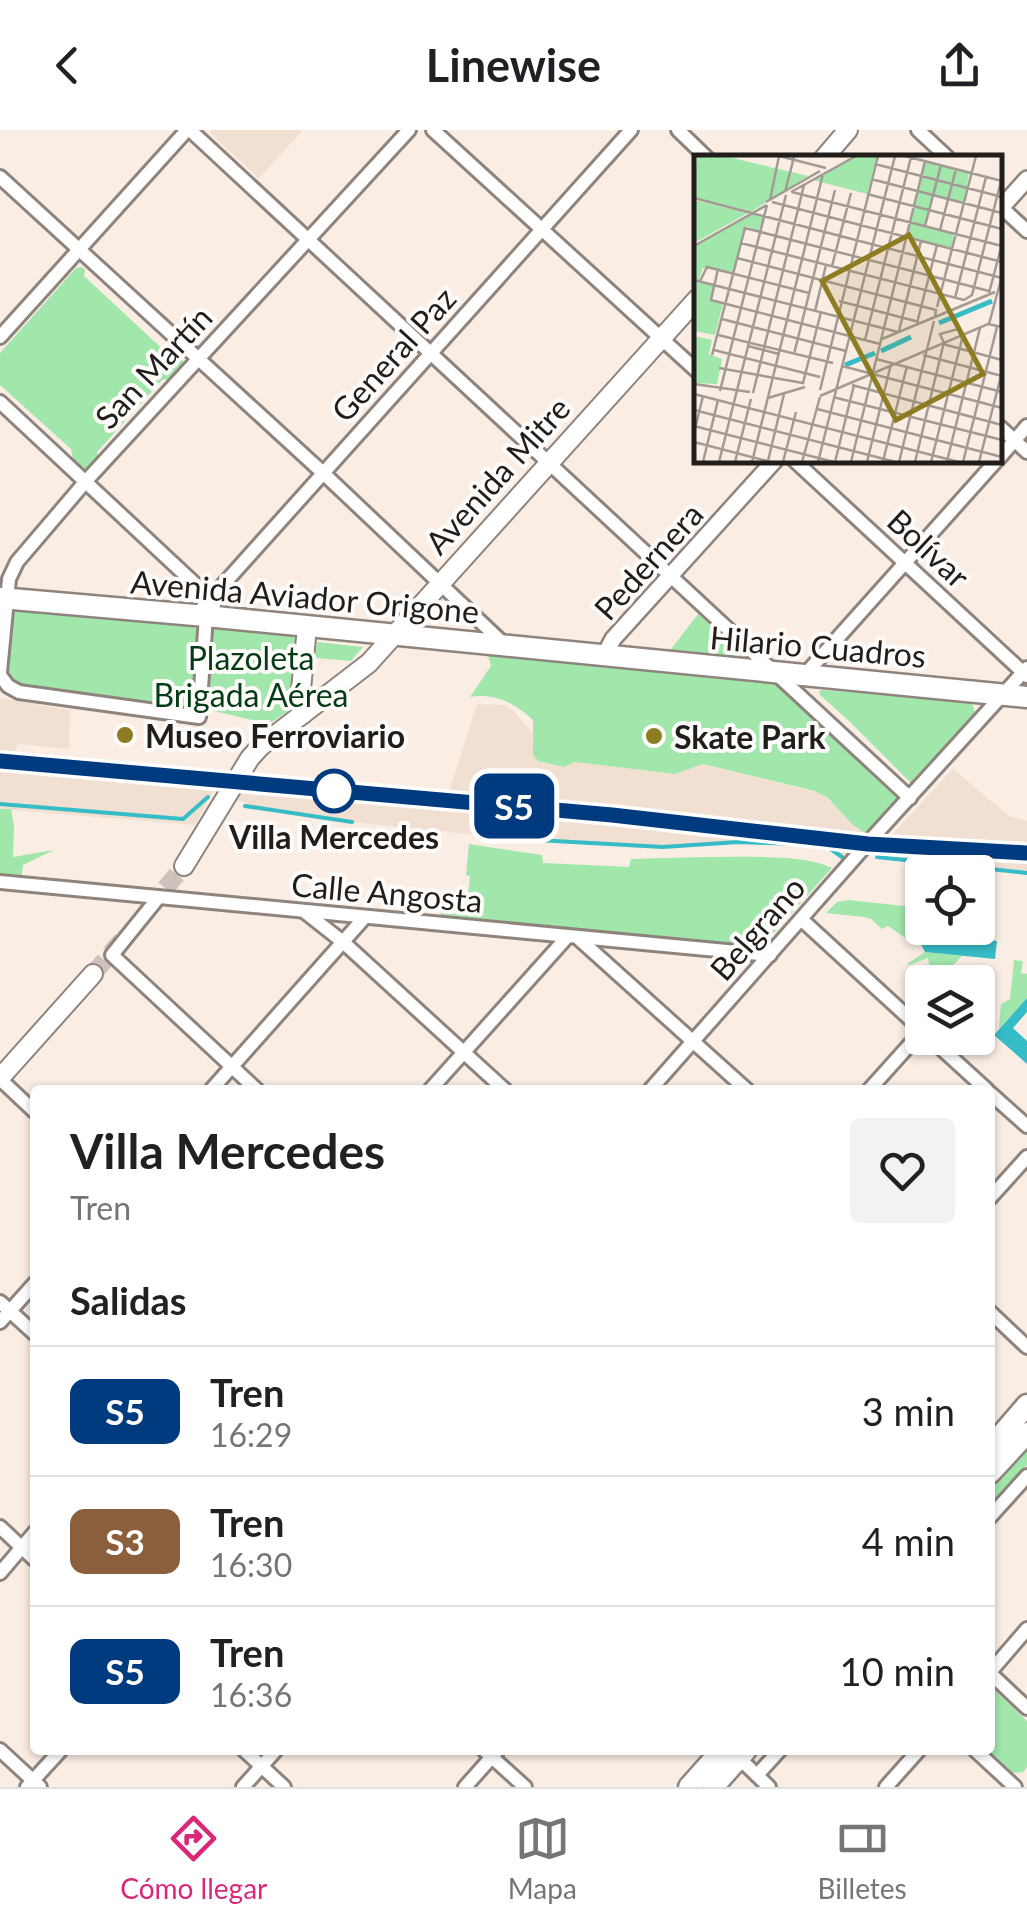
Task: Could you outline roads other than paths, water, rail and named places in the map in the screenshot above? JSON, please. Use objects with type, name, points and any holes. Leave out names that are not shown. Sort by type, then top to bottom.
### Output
[{"type":"main road","points":[[827,155],[848,130]]},
{"type":"main road","name":"Avenida Mitre","points":[[184,866],[250,758],[369,664],[694,302]]},
{"type":"main road","name":"Avenida Aviador Origone","points":[[4,599],[208,612],[307,627],[604,656]]},
{"type":"main road","points":[[303,714],[300,700],[307,627]]},
{"type":"main road","name":"Hilario Cuadros","points":[[604,656],[776,672],[798,682],[1027,697]]},
{"type":"main road","points":[[0,1079],[93,974]]},
{"type":"main road","points":[[995,1442],[1027,1405]]},
{"type":"main road","points":[[995,1467],[1027,1432]]},
{"type":"main road","points":[[689,1787],[731,1755]]},
{"type":"main road","points":[[713,1787],[733,1755]]},
{"type":"street","points":[[0,337],[189,130],[776,672]]},
{"type":"street","name":"San Martín","points":[[1,676],[4,599],[17,562],[86,481],[409,130]]},
{"type":"street","points":[[433,130],[694,368]]},
{"type":"street","name":"General Paz","points":[[208,612],[322,472],[631,130]]},
{"type":"street","points":[[678,130],[705,155]]},
{"type":"street","points":[[918,130],[945,155]]},
{"type":"street","points":[[0,177],[505,645]]},
{"type":"street","points":[[1002,205],[1027,179]]},
{"type":"street","points":[[1002,209],[1027,231]]},
{"type":"street","points":[[0,402],[86,481],[208,612],[199,717],[19,692],[1,676]]},
{"type":"street","points":[[1002,454],[1027,426]]},
{"type":"street","points":[[1002,429],[1027,452]]},
{"type":"street","name":"Pedernera","points":[[604,656],[613,640],[773,462]]},
{"type":"street","name":"Bolívar","points":[[796,462],[1026,672]]},
{"type":"street","points":[[910,798],[798,682],[995,462]]},
{"type":"street","name":"Belgrano","points":[[655,1085],[1026,672]]},
{"type":"street","name":"Calle Angosta","points":[[0,882],[770,955]]},
{"type":"street","points":[[158,898],[112,955],[252,1085]]},
{"type":"street","points":[[305,912],[500,1085]]},
{"type":"street","points":[[216,1085],[366,917]]},
{"type":"street","points":[[801,920],[905,1015]]},
{"type":"street","points":[[434,1085],[573,937],[741,1085]]},
{"type":"street","points":[[873,1085],[905,1050]]},
{"type":"street","points":[[949,1055],[982,1085]]},
{"type":"street","points":[[0,1079],[30,1107]]},
{"type":"street","points":[[995,1097],[1027,1126]]},
{"type":"street","points":[[995,1192],[1027,1156]]},
{"type":"street","points":[[30,1288],[3,1312],[30,1331]]},
{"type":"street","points":[[995,1317],[1027,1347]]},
{"type":"street","points":[[995,1511],[1027,1476]]},
{"type":"street","points":[[0,1526],[30,1555]]},
{"type":"street","points":[[0,1572],[30,1538]]},
{"type":"street","points":[[995,1667],[1027,1630]]},
{"type":"street","points":[[995,1678],[1027,1708]]},
{"type":"street","points":[[0,1750],[34,1785],[57,1755]]},
{"type":"street","points":[[249,1755],[284,1787]]},
{"type":"street","points":[[242,1787],[271,1755]]},
{"type":"street","points":[[465,1787],[489,1755]]},
{"type":"street","points":[[494,1755],[525,1787]]},
{"type":"street","points":[[738,1755],[769,1787]]},
{"type":"street","points":[[757,1776],[776,1755]]},
{"type":"street","points":[[886,1787],[915,1755]]},
{"type":"street","points":[[981,1755],[1017,1787],[1027,1778]]},
{"type":"water","points":[[997,941],[995,959],[925,952],[921,945],[995,945]]},
{"type":"water","points":[[1027,998],[1027,1012],[1013,1028],[1027,1041],[1027,1064],[995,1034]]},
{"type":"waterway","points":[[0,804],[183,819],[208,797]]},
{"type":"waterway","points":[[245,806],[352,822]]},
{"type":"waterway","points":[[482,835],[663,847],[738,842],[825,845],[842,857]]},
{"type":"waterway","points":[[877,857],[1027,873]]},
{"type":"tunnel","points":[[148,909],[184,866]]},
{"type":"tunnel","points":[[93,974],[122,940]]},
{"type":"railway","points":[[0,761],[572,811],[868,844],[1027,853]]},
{"type":"train","name":"S5","points":[[0,761],[612,815],[868,844],[1027,853]]},
{"type":"place","name":"Museo Ferroviario","points":[[125,735]]},
{"type":"place","name":"Skate Park","points":[[654,736]]},
{"type":"place","name":"Villa Mercedes","points":[[334,791]]},
{"type":"park label","name":"Plazoleta Brigada Aérea","points":[[251,676]]}]
